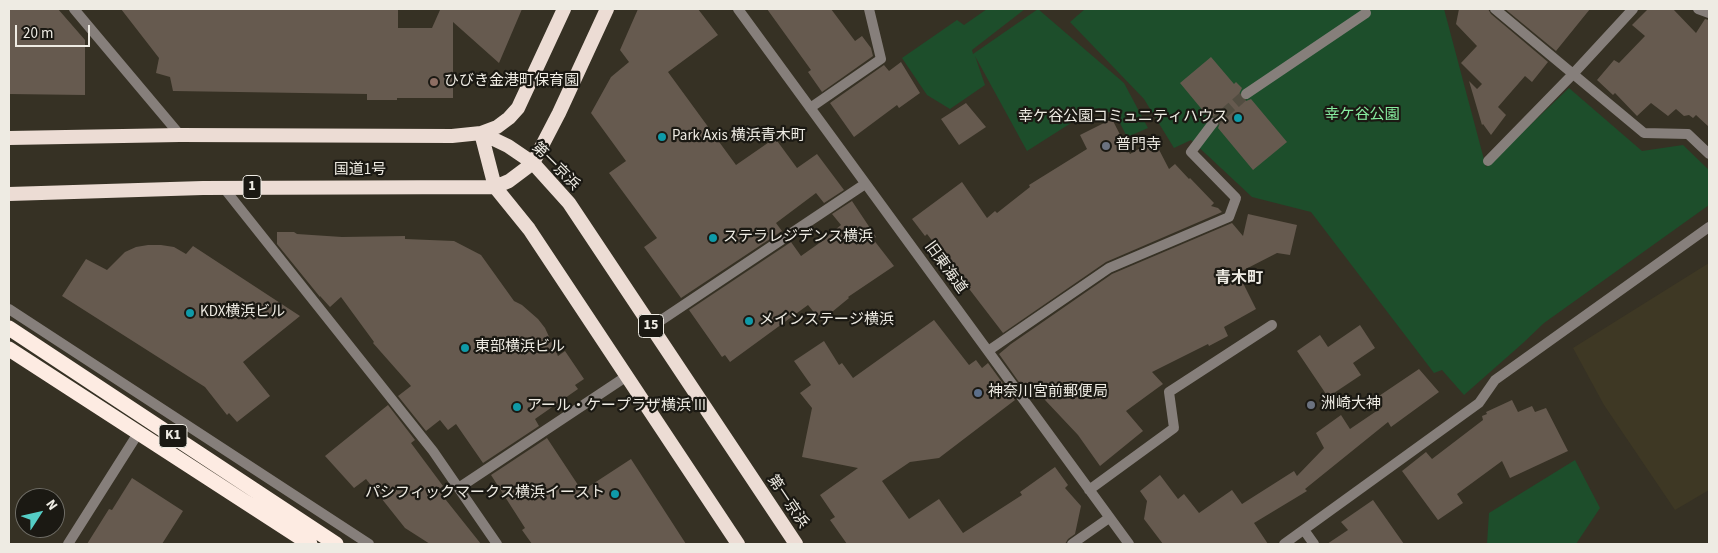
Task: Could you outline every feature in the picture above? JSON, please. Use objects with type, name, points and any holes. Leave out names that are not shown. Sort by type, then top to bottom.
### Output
[{"type":"highway","points":[[9,138],[180,135],[452,136],[481,133],[497,127],[518,108],[564,9]]},
{"type":"highway","name":"国道1号","points":[[9,194],[223,188],[496,187],[510,181],[532,163],[559,113],[607,9]]},
{"type":"highway","points":[[481,133],[496,187],[529,229],[738,544]]},
{"type":"highway","name":"第一京浜","points":[[481,133],[508,146],[532,163],[569,203],[796,544]]},
{"type":"highway","name":"K1","points":[[9,328],[336,544]]},
{"type":"highway","name":"K1","points":[[9,350],[310,544]]},
{"type":"street","points":[[74,9],[180,135]]},
{"type":"street","name":"旧東海道","points":[[738,9],[1129,544]]},
{"type":"street","points":[[810,108],[881,59],[869,9]]},
{"type":"street","points":[[1495,9],[1644,133],[1688,134],[1709,154]]},
{"type":"street","points":[[1488,161],[1633,9]]},
{"type":"street","points":[[1698,9],[1709,13]]},
{"type":"street","points":[[1246,94],[1366,13]]},
{"type":"street","points":[[988,351],[1109,268],[1229,217],[1236,198],[1192,152],[1214,123]]},
{"type":"street","points":[[651,327],[865,184]]},
{"type":"street","points":[[223,188],[433,450],[497,544]]},
{"type":"street","points":[[1284,544],[1478,403],[1495,380],[1709,226]]},
{"type":"street","points":[[9,309],[369,544]]},
{"type":"street","points":[[1089,490],[1174,428],[1169,392],[1272,325]]},
{"type":"street","points":[[9,350],[305,544]]},
{"type":"street","points":[[460,487],[627,376]]},
{"type":"street","points":[[68,544],[138,435]]},
{"type":"street","points":[[1072,544],[1109,518]]},
{"type":"street","points":[[1304,530],[1314,544]]},
{"type":"shaded area","points":[[1709,263],[1709,490],[1675,510],[1604,405],[1573,348]]},
{"type":"green space","points":[[987,9],[1025,9],[972,50],[973,54],[1038,9],[1124,83],[1148,128],[1127,137],[1116,115],[1099,108],[1027,151],[975,56],[985,85],[950,109],[927,95],[902,58],[957,20],[964,25]]},
{"type":"green space","name":"幸ケ谷公園","points":[[1085,9],[1444,9],[1486,167],[1569,88],[1642,151],[1683,145],[1709,170],[1709,205],[1544,323],[1464,395],[1442,370],[1434,373],[1311,212],[1252,197],[1191,140],[1174,148],[1144,99],[1070,22]]},
{"type":"green space","points":[[1575,460],[1600,508],[1576,544],[1487,544],[1489,513]]},
{"type":"building","points":[[9,9],[58,9],[85,40],[85,95],[9,94]]},
{"type":"building","points":[[121,9],[398,9],[398,28],[432,28],[439,9],[522,9],[499,63],[453,22],[453,98],[367,100],[367,94],[173,91],[170,77],[156,73],[159,58]]},
{"type":"building","points":[[638,9],[698,9],[718,35],[668,72],[736,165],[775,138],[797,168],[817,154],[844,190],[824,203],[816,193],[776,223],[782,231],[681,298],[644,247],[657,238],[609,173],[626,161],[591,113],[611,77],[629,62],[620,50]]},
{"type":"building","points":[[767,9],[831,9],[855,41],[862,36],[871,48],[873,56],[822,92],[808,72],[811,70]]},
{"type":"building","points":[[1459,9],[1488,9],[1491,14],[1548,62],[1532,82],[1525,76],[1498,107],[1506,115],[1491,135],[1482,125],[1469,81],[1477,89],[1482,84],[1461,63],[1477,46],[1456,24]]},
{"type":"building","points":[[1505,9],[1590,9],[1556,51]]},
{"type":"building","points":[[1648,9],[1673,9],[1696,33],[1705,19],[1709,20],[1709,127],[1696,115],[1693,118],[1689,115],[1684,116],[1676,109],[1668,116],[1651,103],[1637,116],[1615,93],[1613,95],[1597,80],[1614,60],[1619,63],[1645,36],[1632,25]]},
{"type":"building","name":"幸ケ谷公園コミュニティハウス","points":[[1211,57],[1234,84],[1236,82],[1242,88],[1239,94],[1241,98],[1246,101],[1251,99],[1287,142],[1253,170],[1218,128],[1220,123],[1218,118],[1213,116],[1209,118],[1180,83]]},
{"type":"building","points":[[901,62],[920,93],[899,108],[897,105],[854,137],[830,103],[884,65],[889,71]]},
{"type":"building","points":[[966,103],[986,127],[959,145],[941,119]]},
{"type":"building","points":[[1112,119],[1130,154],[1154,140],[1169,169],[1175,164],[1214,203],[1211,206],[1218,208],[1222,212],[1106,262],[1003,333],[927,234],[925,236],[912,219],[962,182],[987,218],[995,211],[997,213],[1030,187],[1029,185],[1087,149],[1080,135]]},
{"type":"building","points":[[852,201],[876,237],[873,239],[894,266],[848,297],[821,321],[808,305],[730,362],[725,355],[722,357],[689,310],[791,242],[801,256],[841,225],[832,214]]},
{"type":"building","points":[[1248,214],[1297,225],[1290,255],[1277,253],[1238,273],[1256,309],[1224,327],[1228,336],[1152,372],[1163,384],[1126,411],[1143,431],[1100,466],[1078,435],[1034,386],[1026,392],[999,354],[1112,274],[1232,223],[1243,236]]},
{"type":"building","points":[[277,232],[342,237],[405,236],[405,239],[454,241],[481,255],[514,301],[522,305],[545,328],[558,356],[565,351],[584,379],[575,385],[578,389],[535,419],[539,426],[483,463],[456,424],[448,430],[440,420],[426,431],[398,396],[411,386],[373,343],[341,297],[330,307],[320,297],[277,244]]},
{"type":"building","name":"KDX横浜ビル","points":[[148,245],[174,247],[186,254],[193,246],[300,316],[243,362],[270,396],[237,422],[229,413],[227,415],[205,387],[62,296],[86,259],[107,270],[125,252],[136,247]]},
{"type":"building","points":[[934,320],[969,365],[976,360],[982,368],[988,363],[1015,400],[939,458],[910,462],[882,481],[909,519],[939,499],[963,533],[1022,495],[1020,492],[1055,467],[1068,485],[1065,488],[1081,506],[1075,534],[1065,544],[847,544],[830,520],[835,517],[820,495],[858,468],[802,457],[812,408],[800,393],[811,385],[794,361],[824,341],[839,365],[842,363],[853,378]]},
{"type":"building","name":"洲崎大神","points":[[1360,325],[1375,348],[1353,363],[1361,375],[1328,397],[1297,351],[1320,335],[1328,347]]},
{"type":"building","points":[[1419,369],[1439,392],[1391,427],[1388,422],[1305,489],[1307,491],[1254,523],[1268,544],[1163,544],[1144,519],[1147,501],[1140,491],[1160,475],[1178,499],[1184,494],[1199,513],[1232,490],[1242,504],[1294,471],[1297,476],[1324,448],[1316,433],[1341,415],[1350,429],[1381,408],[1376,398]]},
{"type":"building","points":[[1512,400],[1518,412],[1532,406],[1535,412],[1546,408],[1568,451],[1510,478],[1502,461],[1457,494],[1463,503],[1438,520],[1402,471],[1426,452],[1432,459],[1483,420],[1482,416],[1487,414],[1486,412]]},
{"type":"building","points":[[388,405],[415,440],[411,443],[443,486],[438,490],[481,544],[430,544],[405,528],[366,479],[354,488],[325,456]]},
{"type":"building","name":"パシフィックマークス横浜イースト","points":[[547,438],[582,491],[631,459],[686,544],[532,544],[522,530],[525,528],[491,475]]},
{"type":"building","points":[[132,478],[183,511],[162,544],[87,544],[109,509],[112,510]]},
{"type":"building","points":[[1373,500],[1404,544],[1327,544],[1348,530],[1341,522]]},
{"type":"tunnel","points":[[1213,123],[1246,94]]},
{"type":"place","name":"ひびき金港町保育園","points":[[434,82]]},
{"type":"place","name":"幸ケ谷公園コミュニティハウス","points":[[1238,118]]},
{"type":"place","name":"Park Axis 横浜青木町","points":[[662,137]]},
{"type":"place","name":"普門寺","points":[[1106,146]]},
{"type":"place","name":"ステラレジデンス横浜","points":[[713,238]]},
{"type":"place","name":"KDX横浜ビル","points":[[190,313]]},
{"type":"place","name":"メインステージ横浜","points":[[749,321]]},
{"type":"place","name":"東部横浜ビル","points":[[465,348]]},
{"type":"place","name":"神奈川宮前郵便局","points":[[978,393]]},
{"type":"place","name":"洲崎大神","points":[[1311,405]]},
{"type":"place","name":"アール・ケープラザ横浜 III","points":[[517,407]]},
{"type":"place","name":"パシフィックマークス横浜イースト","points":[[615,494]]},
{"type":"district","name":"青木町","points":[[1239,279]]}]
